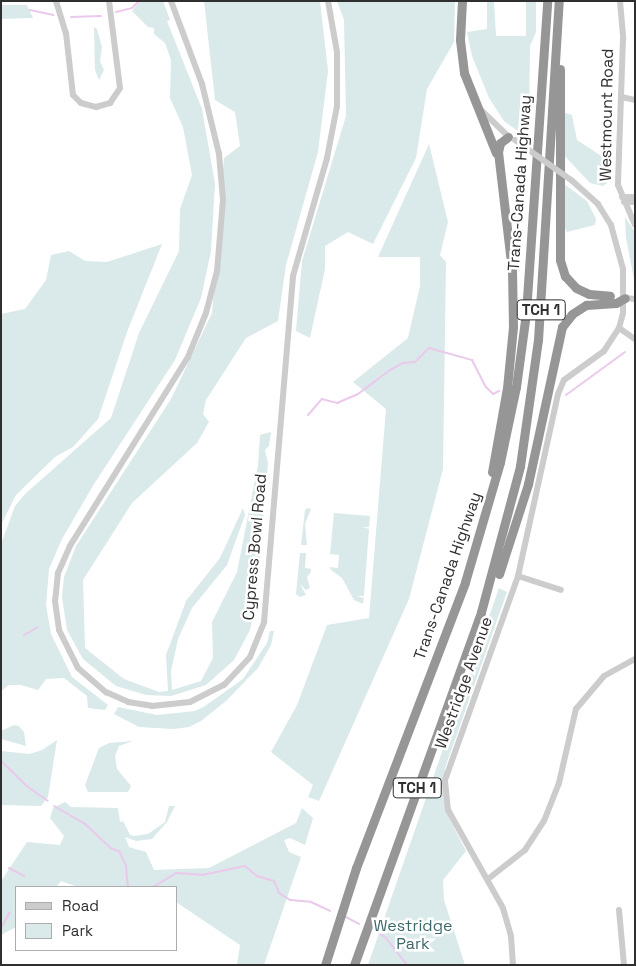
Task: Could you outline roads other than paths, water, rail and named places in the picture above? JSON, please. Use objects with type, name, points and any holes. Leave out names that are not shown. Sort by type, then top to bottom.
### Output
[{"type":"highway","points":[[462,1],[461,55],[474,99],[488,127],[500,170]]},
{"type":"highway","name":"Trans-Canada Highway","points":[[325,965],[356,868],[482,532],[506,436],[524,330],[547,1]]},
{"type":"highway","points":[[559,1],[560,260],[566,276],[583,292],[630,298]]},
{"type":"highway","name":"Trans-Canada Highway","points":[[354,965],[481,612],[512,507],[533,390],[559,1]]},
{"type":"highway","points":[[482,532],[504,412],[513,327],[512,271],[498,146],[512,139]]},
{"type":"highway","points":[[481,612],[500,570],[524,497],[562,327],[572,314],[586,305],[616,302],[630,298]]},
{"type":"street","points":[[56,1],[66,32],[73,95],[81,103],[96,107],[110,102],[120,88],[109,1]]},
{"type":"street","name":"Cypress Bowl Road","points":[[171,1],[202,84],[219,154],[223,200],[217,271],[206,313],[188,357],[70,546],[58,573],[54,600],[64,643],[87,678],[106,692],[128,702],[165,706],[202,698],[234,677],[253,651],[264,622],[293,276],[327,158],[337,106],[337,52],[328,1]]},
{"type":"street","name":"Westmount Road","points":[[620,1],[623,26],[618,161],[623,200],[635,226]]},
{"type":"street","points":[[621,98],[635,100]]},
{"type":"street","name":"Westridge Avenue","points":[[474,99],[491,123],[571,180],[598,204],[611,224],[630,298],[619,328],[604,351],[564,380],[558,394],[518,576],[445,780],[448,810],[488,879],[508,921],[513,965]]},
{"type":"street","points":[[623,200],[635,197]]},
{"type":"street","points":[[623,200],[635,202]]},
{"type":"street","points":[[619,328],[635,339]]},
{"type":"street","points":[[518,576],[561,590]]},
{"type":"street","points":[[488,879],[525,850],[544,821],[559,783],[576,709],[604,676],[635,659]]},
{"type":"street","points":[[619,910],[624,965]]},
{"type":"waterway","points":[[116,12],[132,8],[139,1]]},
{"type":"waterway","points":[[30,10],[53,15]]},
{"type":"waterway","points":[[71,17],[101,16]]},
{"type":"waterway","points":[[308,415],[322,399],[337,403],[358,394],[390,370],[403,363],[415,362],[429,348],[472,360],[486,387],[493,394],[499,391]]},
{"type":"waterway","points":[[566,395],[625,352]]},
{"type":"waterway","points":[[24,635],[38,627]]},
{"type":"waterway","points":[[1,761],[28,787],[48,801]]},
{"type":"waterway","points":[[54,806],[84,823],[112,849],[119,851],[126,866],[128,886]]},
{"type":"waterway","points":[[155,886],[176,873],[202,875],[245,866],[257,876],[274,881],[279,893],[290,900],[311,902],[330,911]]},
{"type":"waterway","points":[[9,868],[24,876]]},
{"type":"waterway","points":[[1,928],[10,912]]},
{"type":"waterway","points":[[344,916],[359,924]]},
{"type":"waterway","points":[[376,931],[386,938],[407,965]]},
{"type":"park label","name":"Westridge Park","points":[[413,935]]}]
